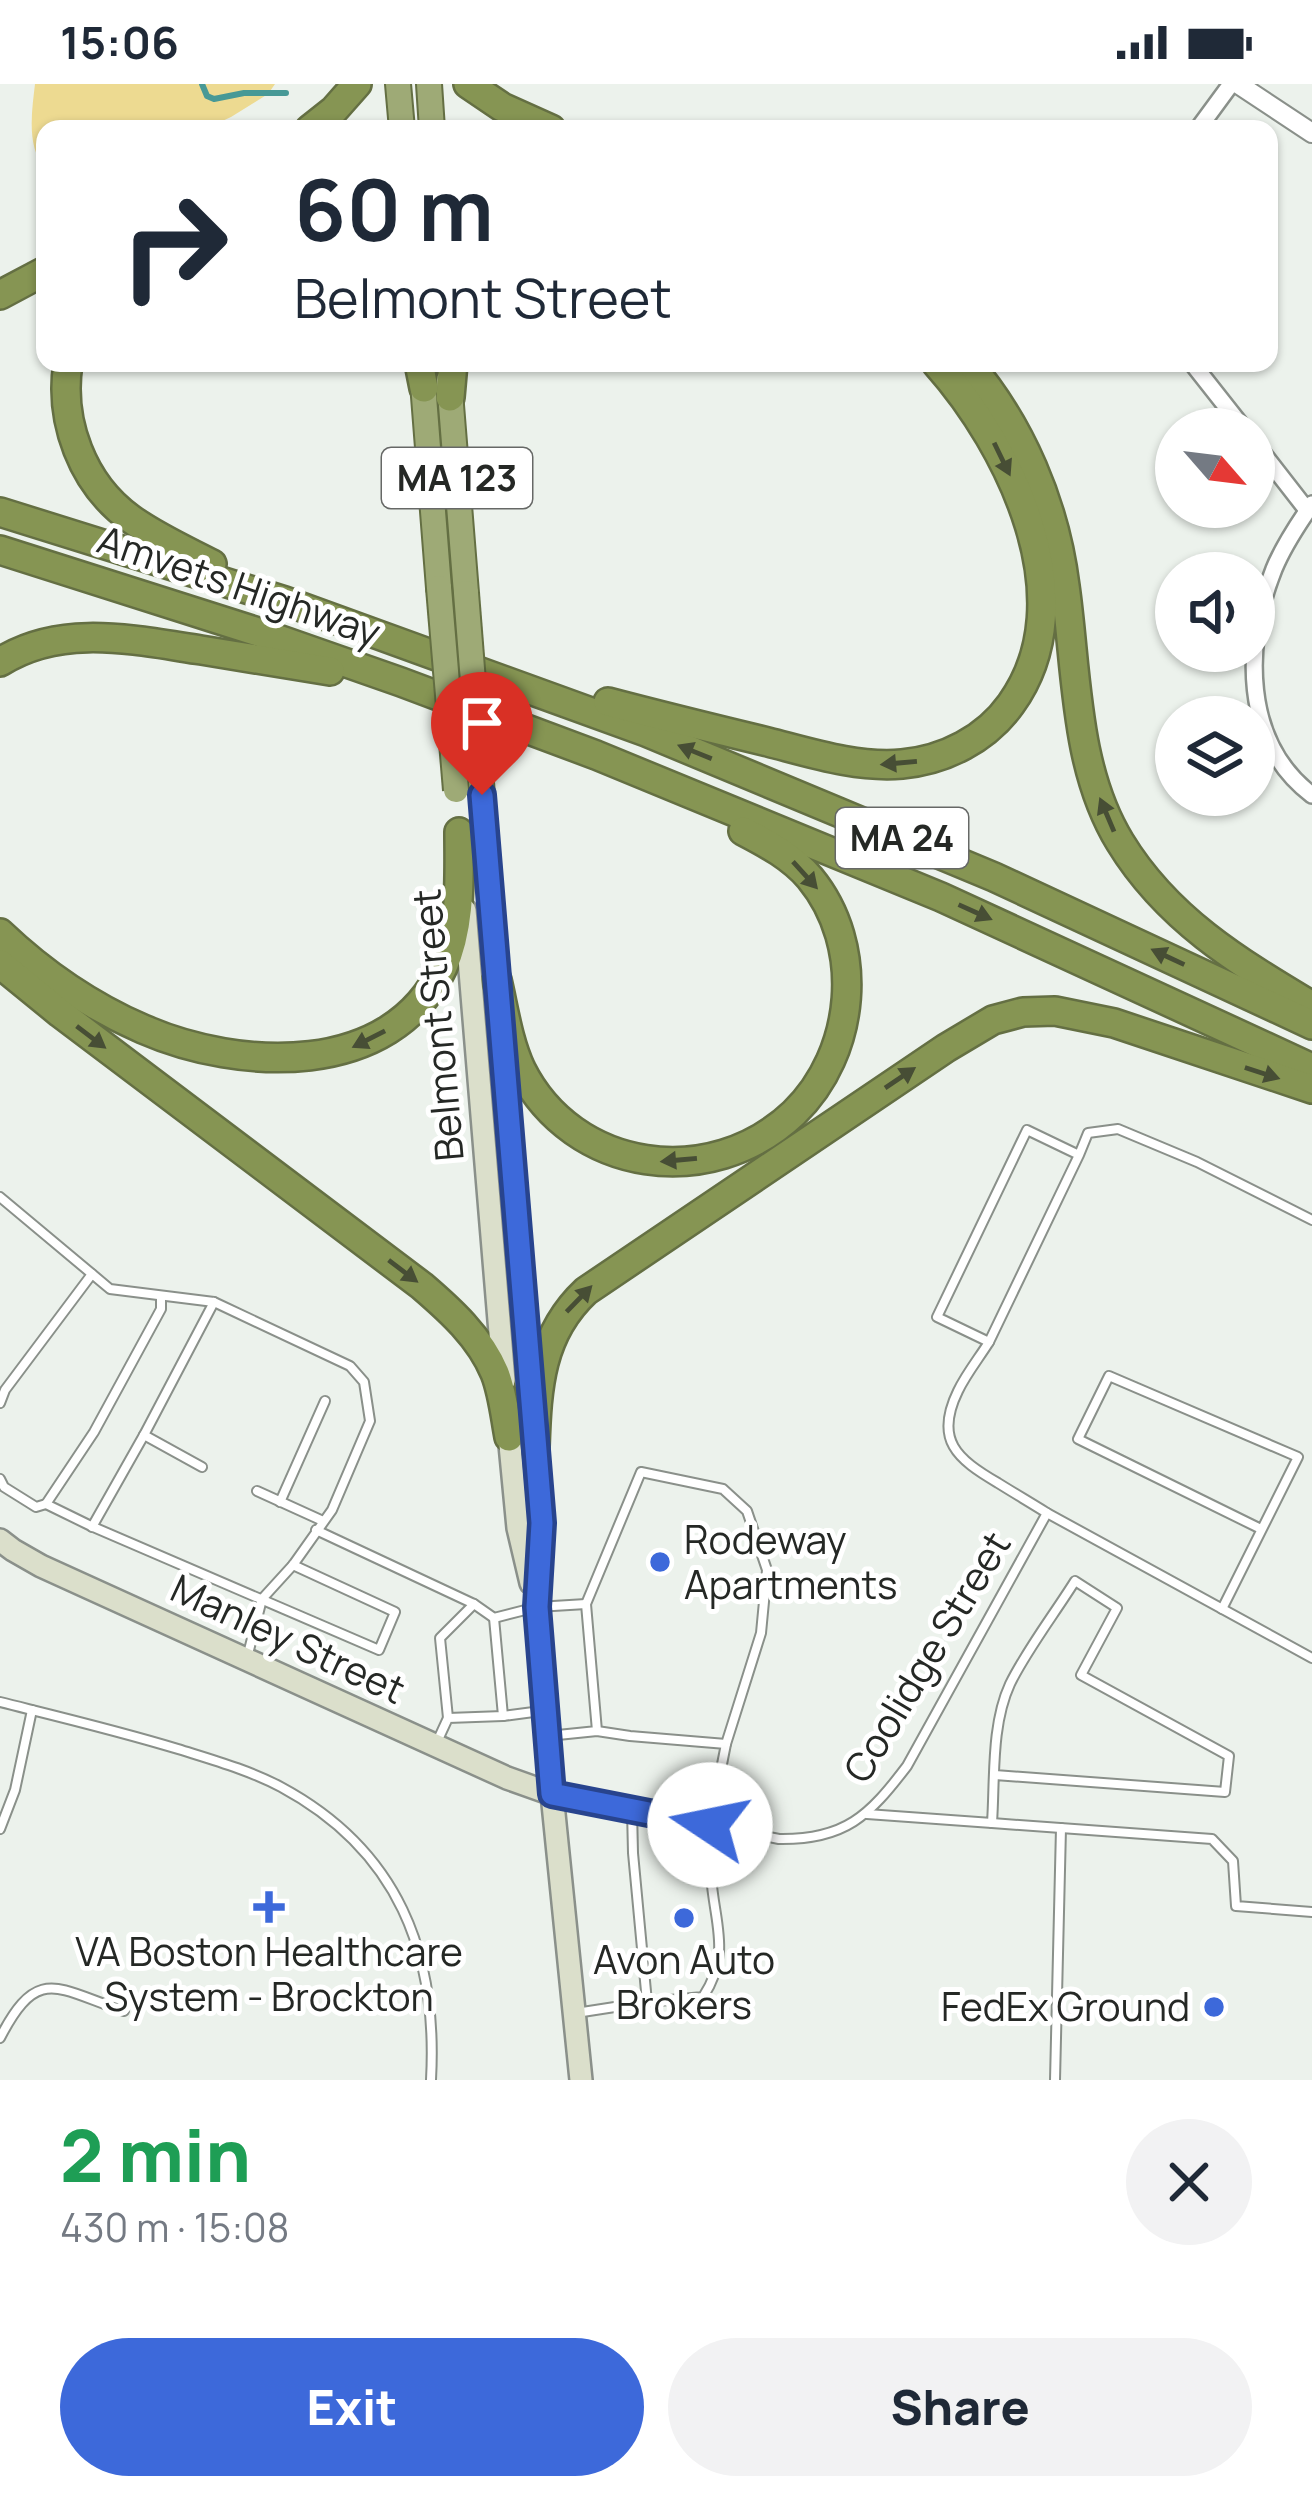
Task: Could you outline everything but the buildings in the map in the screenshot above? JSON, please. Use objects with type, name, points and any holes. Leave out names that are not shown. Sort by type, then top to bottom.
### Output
[{"type":"highway","points":[[321,120],[357,84]]},
{"type":"highway","points":[[398,84],[401,120]]},
{"type":"highway","points":[[429,84],[431,120]]},
{"type":"highway","points":[[468,84],[531,120]]},
{"type":"highway","points":[[0,295],[36,276]]},
{"type":"highway","points":[[68,372],[70,428],[89,475],[104,495],[154,534],[286,601]]},
{"type":"highway","points":[[483,672],[860,763],[921,761],[976,738],[1006,711],[1033,664],[1041,633],[1042,594],[1027,521],[1009,472],[991,437],[942,372]]},
{"type":"highway","points":[[975,372],[1023,447],[1043,493],[1065,582],[1090,764],[1118,839],[1158,892],[1202,935],[1312,1006]]},
{"type":"highway","name":"Belmont Street","points":[[429,378],[459,832]]},
{"type":"highway","name":"Belmont Street","points":[[429,378],[466,593],[497,980]]},
{"type":"highway","name":"Amvets Highway","points":[[0,512],[286,601],[665,740],[1084,917],[1312,1025]]},
{"type":"highway","name":"Amvets Highway","points":[[0,550],[195,610],[596,755],[941,897],[1312,1068]]},
{"type":"highway","points":[[0,662],[46,641],[112,638],[401,682]]},
{"type":"highway","points":[[497,980],[511,1045],[538,1096],[574,1132],[635,1160],[690,1160],[769,1132],[806,1099],[830,1061],[844,1019],[847,972],[836,921],[807,874],[773,847],[596,755]]},
{"type":"highway","points":[[0,933],[73,992],[168,1039],[233,1054],[322,1056],[390,1029],[422,999],[440,973],[456,921],[459,832]]},
{"type":"highway","points":[[0,964],[445,1306],[489,1362],[522,1442]]},
{"type":"highway","points":[[522,1442],[546,1350],[578,1298],[622,1264],[993,1020],[1039,1011],[1088,1016],[1312,1089]]},
{"type":"main road","name":"Belmont Street","points":[[459,832],[522,1442],[542,1523],[537,1607],[581,2080]]},
{"type":"main road","name":"Belmont Street","points":[[497,980],[522,1442]]},
{"type":"main road","name":"Manley Street","points":[[0,1540],[30,1561],[507,1778],[552,1794]]},
{"type":"street","points":[[1205,120],[1234,84],[1312,133]]},
{"type":"street","points":[[1199,372],[1227,408]]},
{"type":"street","points":[[1275,466],[1310,507],[1275,567],[1259,623],[1256,702],[1282,766],[1312,795]]},
{"type":"lane","points":[[989,1342],[937,1317],[1027,1130],[1079,1155],[1088,1133],[1118,1130],[1197,1162],[1312,1220]]},
{"type":"lane","name":"Coolidge Street","points":[[552,1794],[779,1839],[838,1832],[881,1800],[907,1766],[1048,1514],[969,1466],[952,1444],[947,1426],[958,1390],[989,1342],[1079,1155]]},
{"type":"lane","points":[[0,1197],[110,1289],[214,1303],[350,1366],[364,1382],[370,1421],[332,1510],[262,1599],[247,1660]]},
{"type":"lane","points":[[0,1403],[92,1274]]},
{"type":"lane","points":[[0,1479],[4,1487],[36,1507],[46,1504],[94,1432],[161,1309],[161,1297]]},
{"type":"lane","points":[[92,1527],[214,1303]]},
{"type":"lane","points":[[1222,1609],[1298,1457],[1109,1376],[1078,1439],[1262,1528]]},
{"type":"lane","points":[[280,1502],[325,1401]]},
{"type":"lane","points":[[144,1436],[202,1467]]},
{"type":"lane","points":[[574,2013],[703,1997],[716,1979],[721,1958],[710,1869],[714,1826],[726,1744],[761,1633],[767,1570],[747,1511],[723,1489],[641,1472],[586,1604],[597,1731]]},
{"type":"lane","points":[[257,1492],[494,1618],[537,1607],[586,1604]]},
{"type":"lane","points":[[46,1504],[379,1650],[395,1612],[293,1565]]},
{"type":"lane","points":[[1048,1514],[1312,1658]]},
{"type":"lane","points":[[992,1823],[995,1775],[999,1727],[1009,1686],[1076,1581],[1118,1608],[1082,1675],[1229,1756],[1225,1792],[995,1775]]},
{"type":"lane","points":[[435,1745],[448,1718],[440,1638],[474,1604]]},
{"type":"lane","points":[[494,1618],[503,1716]]},
{"type":"lane","points":[[0,1702],[113,1730],[254,1774],[304,1801],[344,1832],[391,1888],[417,1942],[433,2020],[430,2080]]},
{"type":"lane","points":[[0,1829],[16,1785],[32,1710]]},
{"type":"lane","points":[[448,1718],[546,1710]]},
{"type":"lane","points":[[548,1736],[597,1731],[726,1744]]},
{"type":"lane","points":[[632,1810],[647,2002]]},
{"type":"lane","points":[[867,1814],[1211,1839],[1233,1861],[1236,1906],[1312,1912]]},
{"type":"lane","points":[[1055,2080],[1061,1828]]},
{"type":"lane","points":[[0,2038],[20,2002],[43,1988],[60,1989],[124,2011]]},
{"type":"shaded area","points":[[35,84],[275,84],[268,94],[224,120],[36,120],[36,152]]},
{"type":"waterway","points":[[202,84],[214,99],[286,93]]},
{"type":"place","name":"Rodeway Apartments","points":[[660,1562]]},
{"type":"place","name":"VA Boston Healthcare System - Brockton","points":[[269,1907]]},
{"type":"place","name":"Avon Auto Brokers","points":[[684,1918]]},
{"type":"place","name":"FedEx Ground","points":[[1214,2007]]},
{"type":"route","points":[[482,795],[542,1523],[537,1607],[552,1794],[710,1825]]}]
